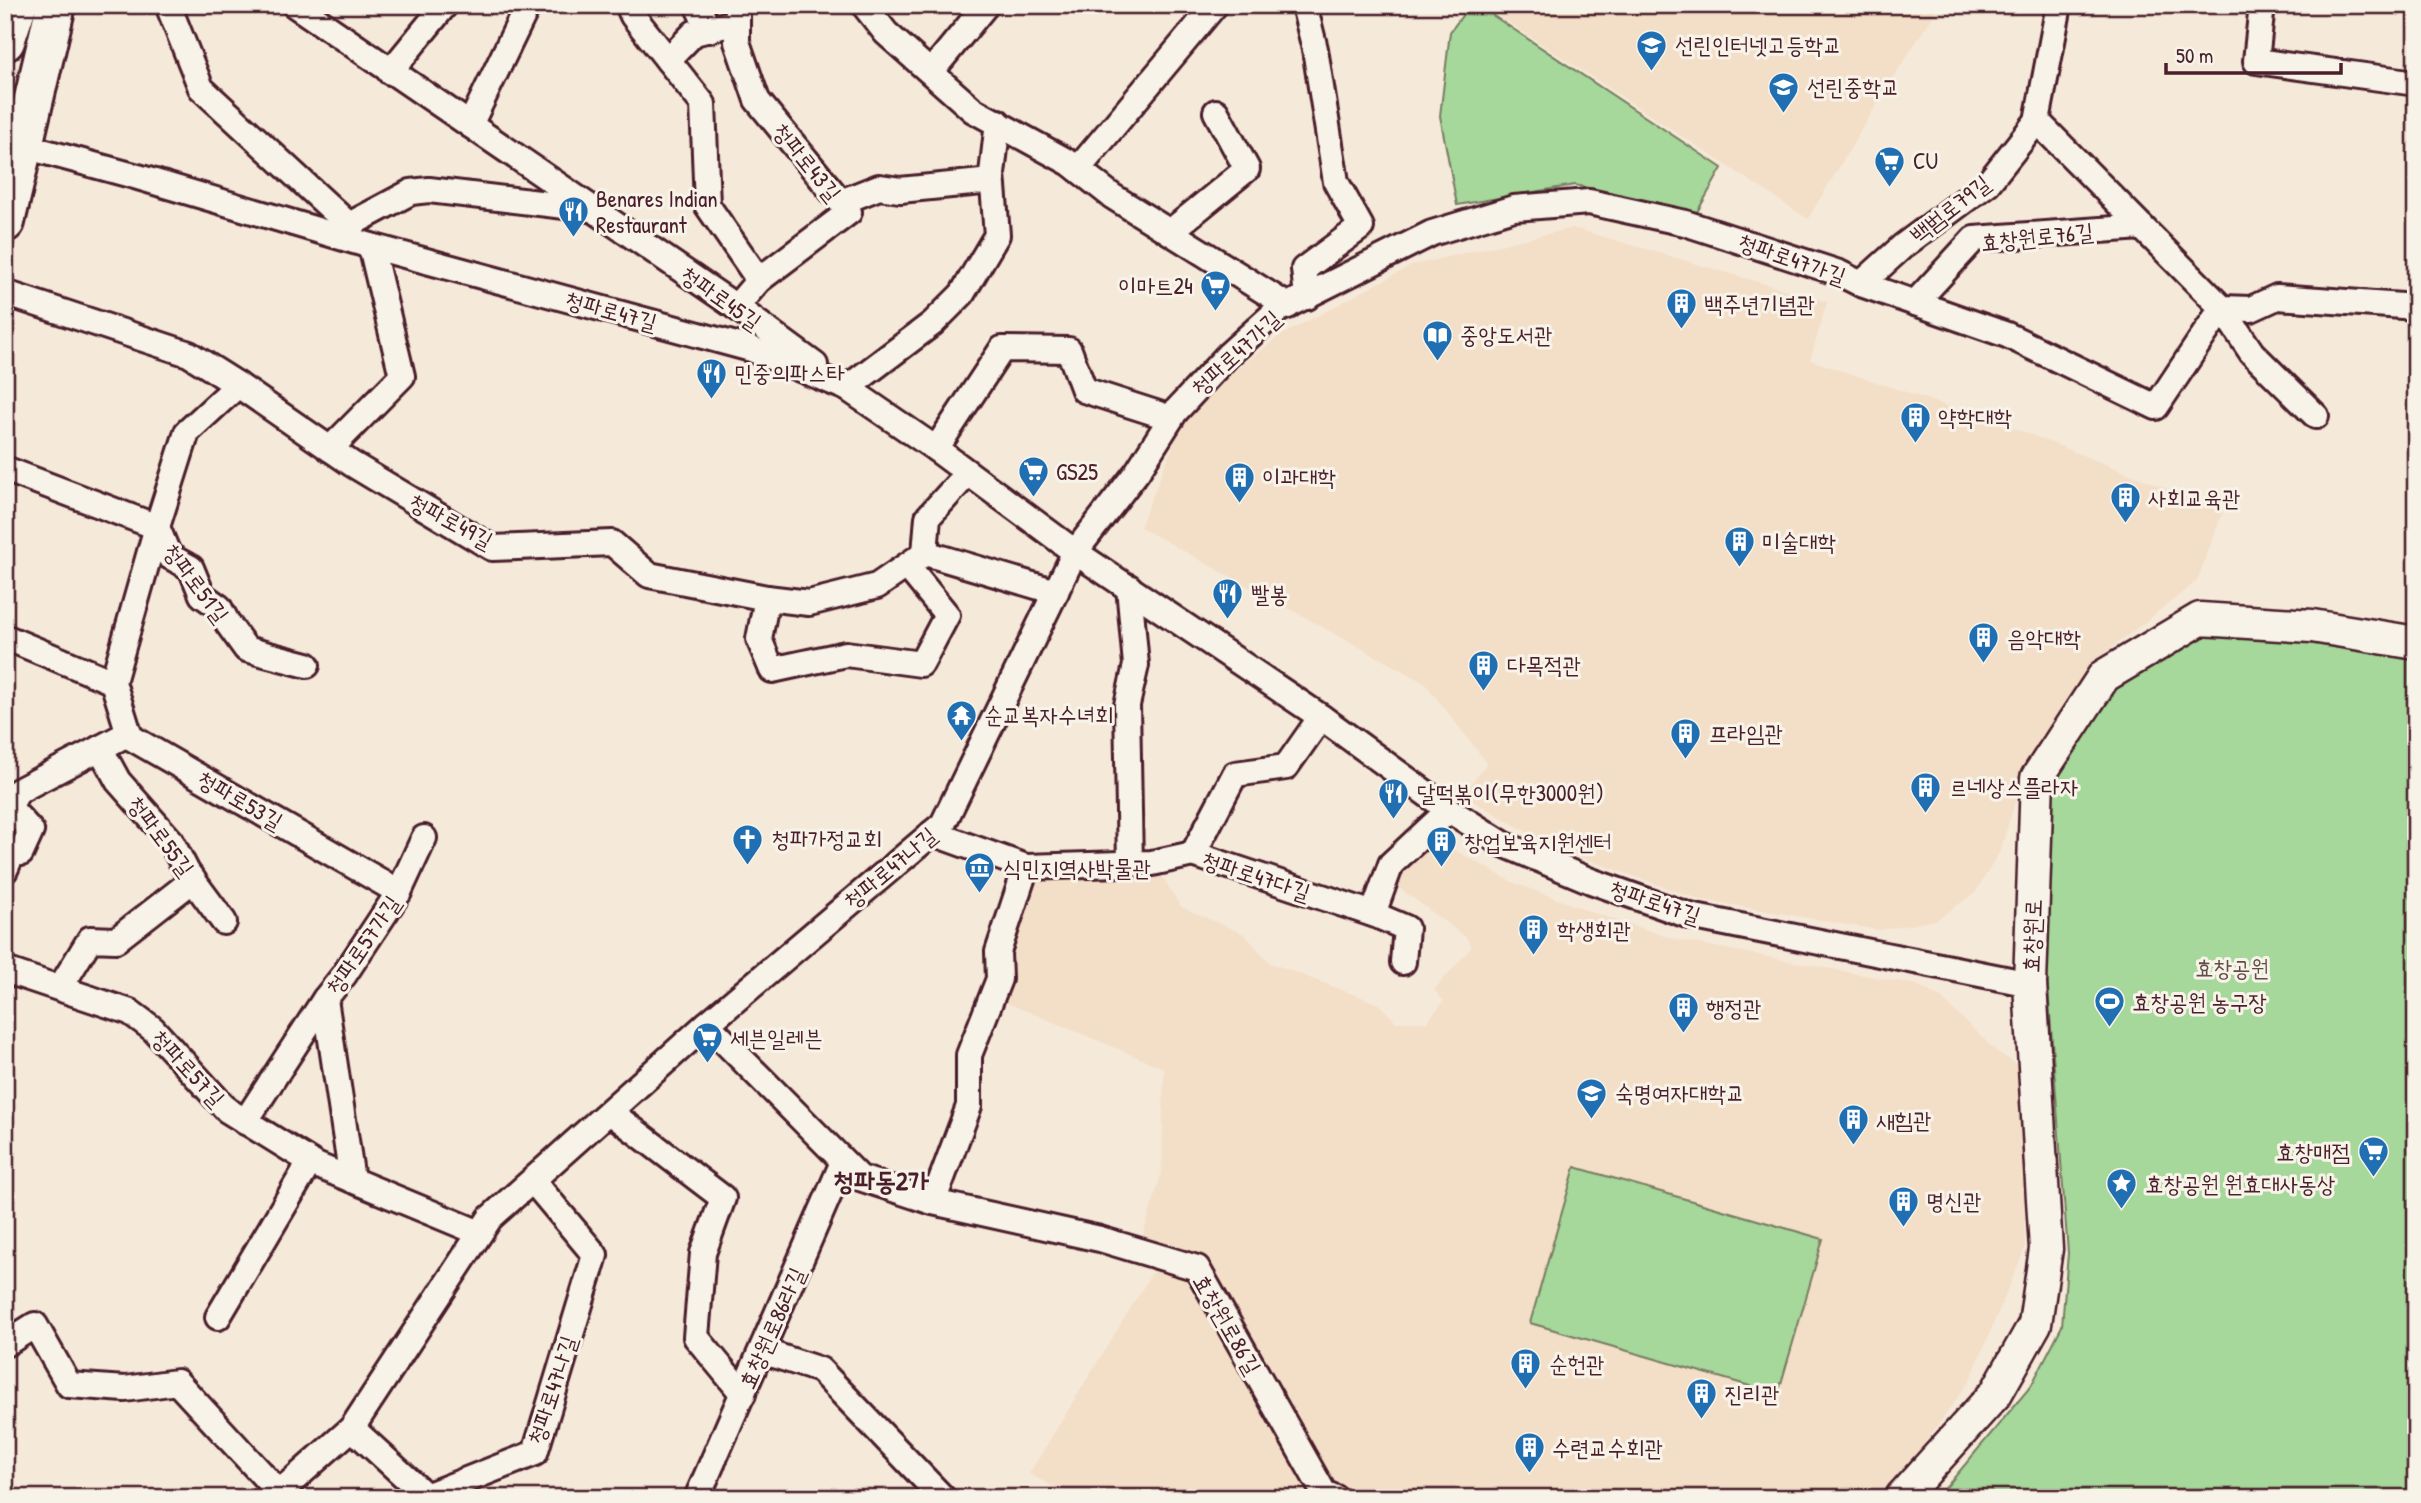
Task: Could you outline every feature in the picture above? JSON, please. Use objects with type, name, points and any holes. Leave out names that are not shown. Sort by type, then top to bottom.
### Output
[{"type":"main road","points":[[5,41],[17,5]]},
{"type":"main road","points":[[5,222],[57,5]]},
{"type":"street","points":[[168,5],[201,88],[341,230]]},
{"type":"street","name":"청파로45길","points":[[295,5],[736,307],[846,388]]},
{"type":"street","points":[[390,72],[445,5]]},
{"type":"street","points":[[470,125],[528,5]]},
{"type":"street","points":[[628,5],[703,104],[707,205],[759,280],[736,307]]},
{"type":"street","points":[[697,5],[709,30]]},
{"type":"street","points":[[864,5],[886,33],[973,110],[1078,169],[1112,195],[1170,232],[1298,301],[1304,269],[1361,227],[1336,182],[1315,49],[1304,5]]},
{"type":"street","points":[[931,72],[986,5]]},
{"type":"street","points":[[1078,169],[1215,5]]},
{"type":"street","name":"백범로79길","points":[[1861,284],[1903,246],[1988,183],[2037,121],[2059,5]]},
{"type":"street","points":[[2262,5],[2256,61],[2416,83]]},
{"type":"street","points":[[668,60],[694,33],[709,30],[737,14]]},
{"type":"street","name":"청파로43길","points":[[737,14],[737,42],[757,100],[849,212],[759,280]]},
{"type":"street","points":[[1170,232],[1247,169],[1216,112]]},
{"type":"street","name":"효창원로76길","points":[[2037,121],[2222,308],[2252,353],[2316,416]]},
{"type":"street","points":[[846,388],[933,323],[962,294],[997,235],[992,181],[998,122]]},
{"type":"street","name":"청파로47길","points":[[24,146],[341,230],[371,246],[751,349],[846,388],[936,449],[1075,552],[1321,717],[1449,810],[1503,845],[1591,881],[1690,916],[2030,984]]},
{"type":"street","points":[[841,202],[879,187],[900,190],[992,181]]},
{"type":"street","name":"청파로45길","points":[[341,230],[411,192],[429,190],[594,209]]},
{"type":"street","name":"청파로47가길","points":[[1075,552],[1137,472],[1171,418],[1228,355],[1278,310],[1432,233],[1514,208],[1589,202],[1685,223],[1839,274],[2007,335],[2156,407],[2222,308]]},
{"type":"street","name":"효창원로76길","points":[[1915,303],[1974,239],[2142,228]]},
{"type":"street","points":[[330,449],[402,376],[371,246]]},
{"type":"street","name":"청파로49길","points":[[5,293],[189,355],[238,385],[330,449],[492,548],[612,542],[649,575],[767,598],[809,603],[877,586],[916,559]]},
{"type":"street","points":[[2222,308],[2251,309],[2277,297],[2416,307]]},
{"type":"street","points":[[936,449],[1002,349],[1069,350],[1084,390],[1171,418]]},
{"type":"street","points":[[5,870],[12,854],[21,853],[31,831],[9,807],[12,793],[129,733],[113,682],[157,527],[187,432],[238,385]]},
{"type":"street","name":"청파로51길","points":[[5,469],[157,527],[169,556],[191,568],[202,595],[219,607],[246,649],[307,666]]},
{"type":"street","points":[[767,598],[759,639],[772,670],[846,654],[921,664],[947,615],[916,559],[928,517],[968,473]]},
{"type":"street","name":"청파로47나길","points":[[279,1496],[352,1428],[490,1218],[707,1024],[943,824],[1075,552]]},
{"type":"street","points":[[916,559],[1056,592]]},
{"type":"street","points":[[1129,587],[1136,665],[1127,705],[1130,864]]},
{"type":"street","name":"효창원로","points":[[1901,1498],[1996,1393],[2035,1324],[2046,1249],[2030,984],[2037,778],[2104,676],[2200,619],[2312,626],[2416,643]]},
{"type":"street","points":[[5,637],[113,682]]},
{"type":"street","points":[[1193,854],[1235,774],[1286,767],[1321,717]]},
{"type":"street","name":"청파로53길","points":[[129,733],[130,737],[399,892]]},
{"type":"street","name":"청파로55길","points":[[100,748],[118,780],[171,841],[193,880],[224,922]]},
{"type":"street","points":[[1373,914],[1391,864],[1449,810]]},
{"type":"street","name":"청파로47다길","points":[[932,833],[1026,867],[1152,863],[1193,854],[1373,914],[1406,928],[1403,962]]},
{"type":"street","name":"청파로57가길","points":[[352,1180],[325,999],[399,892],[425,838]]},
{"type":"street","points":[[933,1202],[969,1106],[969,1055],[999,979],[998,952],[1026,867]]},
{"type":"street","points":[[60,988],[90,939],[116,940],[193,880]]},
{"type":"street","name":"청파로57길","points":[[5,970],[130,1012],[153,1029],[227,1110],[245,1122],[310,1161],[480,1233]]},
{"type":"street","points":[[245,1122],[325,999]]},
{"type":"street","name":"효창원로86길","points":[[707,1024],[860,1178],[933,1202],[1100,1239],[1197,1268],[1324,1493],[1336,1498]]},
{"type":"street","points":[[610,1112],[723,1198],[703,1253],[696,1337],[743,1394]]},
{"type":"street","points":[[218,1317],[310,1161]]},
{"type":"street","name":"효창원로86라길","points":[[702,1496],[743,1394],[844,1162]]},
{"type":"street","name":"청파로47나길","points":[[352,1428],[426,1496],[535,1452],[595,1255],[533,1181]]},
{"type":"street","points":[[5,1343],[35,1325],[69,1385],[125,1389],[177,1382],[279,1496]]},
{"type":"street","points":[[762,1351],[820,1370],[943,1498]]},
{"type":"shaded area","name":"선린중학교","points":[[1482,5],[1940,5],[1885,90],[1808,219]]},
{"type":"shaded area","points":[[1573,228],[1827,302],[1810,360],[2024,432],[2223,511],[2197,581],[2091,664],[2024,773],[2000,851],[1975,893],[1936,920],[1879,930],[1698,899],[1555,848],[1463,795],[1487,763],[1425,683],[1140,527],[1188,408],[1278,337],[1413,265]]},
{"type":"shaded area","name":"숙명여자대학교","points":[[1428,835],[1512,882],[1591,912],[1677,940],[1917,985],[1941,998],[1997,1052],[2021,1067],[2025,1248],[1970,1380],[1886,1498],[1077,1498],[1029,1474],[1168,1247],[1143,1236],[1162,1172],[1164,1068],[1005,1002],[1030,878],[1157,868],[1181,907],[1244,934],[1270,963],[1379,1004],[1396,1022],[1427,1022],[1444,1001],[1434,990],[1472,947],[1467,938],[1390,881]]},
{"type":"green space","points":[[1470,5],[1477,5],[1722,168],[1697,212],[1575,185],[1457,205],[1440,116],[1450,32]]},
{"type":"green space","name":"효창공원","points":[[2202,630],[2416,650],[2416,1498],[1937,1498],[2031,1386],[2062,1326],[2068,1253],[2047,975],[2048,780],[2112,682]]},
{"type":"green space","points":[[1575,1167],[1823,1239],[1778,1394],[1530,1323]]},
{"type":"place","name":"선린인터넷고등학교","points":[[1652,72]]},
{"type":"place","name":"선린중학교","points":[[1784,114]]},
{"type":"place","name":"CU","points":[[1890,188]]},
{"type":"place","name":"Benares Indian Restaurant","points":[[573,239]]},
{"type":"place","name":"이마트24","points":[[1216,313]]},
{"type":"place","name":"백주년기념관","points":[[1681,331]]},
{"type":"place","name":"중앙도서관","points":[[1437,362]]},
{"type":"place","name":"민중의파스타","points":[[711,400]]},
{"type":"place","name":"약학대학","points":[[1915,444]]},
{"type":"place","name":"GS25","points":[[1033,499]]},
{"type":"place","name":"이과대학","points":[[1239,504]]},
{"type":"place","name":"사회교육관","points":[[2125,525]]},
{"type":"place","name":"미술대학","points":[[1739,569]]},
{"type":"place","name":"빨봉","points":[[1228,621]]},
{"type":"place","name":"음악대학","points":[[1984,665]]},
{"type":"place","name":"다목적관","points":[[1484,692]]},
{"type":"place","name":"순교복자수녀회","points":[[961,742]]},
{"type":"place","name":"프라임관","points":[[1686,760]]},
{"type":"place","name":"르네상스플라자","points":[[1926,814]]},
{"type":"place","name":"달떡볶이(무한3000원)","points":[[1394,820]]},
{"type":"place","name":"청파가정교회","points":[[748,866]]},
{"type":"place","name":"창업보육지원센터","points":[[1441,869]]},
{"type":"place","name":"식민지역사박물관","points":[[980,895]]},
{"type":"place","name":"학생회관","points":[[1534,957]]},
{"type":"place","name":"효창공원 농구장","points":[[2109,1029]]},
{"type":"place","name":"행정관","points":[[1683,1035]]},
{"type":"place","name":"세븐일레븐","points":[[707,1065]]},
{"type":"place","name":"숙명여자대학교","points":[[1592,1120]]},
{"type":"place","name":"새힘관","points":[[1853,1147]]},
{"type":"place","name":"효창매점","points":[[2373,1179]]},
{"type":"place","name":"효창공원 원효대사동상","points":[[2122,1211]]},
{"type":"place","name":"명신관","points":[[1903,1228]]},
{"type":"place","name":"순헌관","points":[[1526,1391]]},
{"type":"place","name":"진리관","points":[[1701,1421]]},
{"type":"place","name":"수련교수회관","points":[[1529,1475]]},
{"type":"district","name":"청파동2가","points":[[881,1181]]}]
